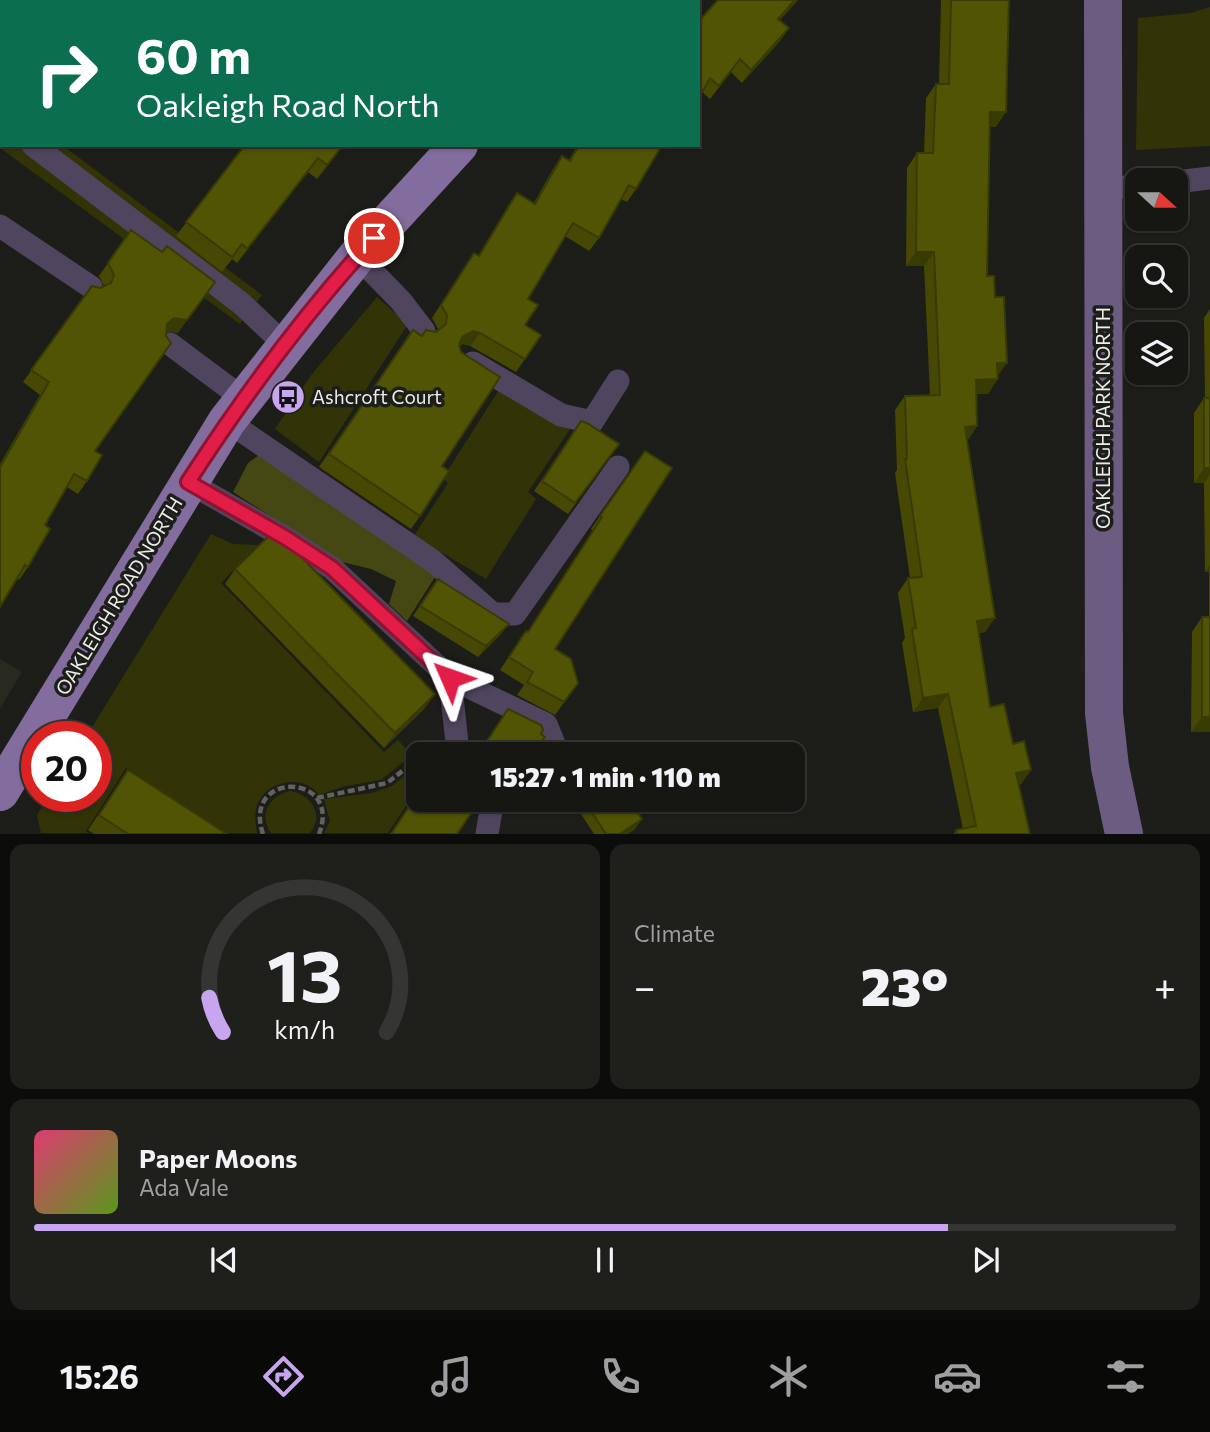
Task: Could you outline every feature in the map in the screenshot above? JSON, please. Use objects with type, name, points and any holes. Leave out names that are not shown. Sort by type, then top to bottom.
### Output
[{"type":"main road","name":"OAKLEIGH ROAD NORTH","points":[[0,792],[10,754],[236,411],[357,256],[457,147]]},
{"type":"street","name":"OAKLEIGH PARK NORTH","points":[[1103,0],[1120,187],[1104,713],[1110,766],[1124,834]]},
{"type":"lane","points":[[36,147],[242,304],[285,345]]},
{"type":"lane","points":[[1188,181],[1210,178]]},
{"type":"lane","points":[[0,226],[91,287]]},
{"type":"lane","points":[[357,256],[401,302],[424,331]]},
{"type":"lane","points":[[170,344],[236,411],[433,561],[493,614],[515,614],[618,467]]},
{"type":"lane","points":[[464,358],[561,415],[592,422],[618,381]]},
{"type":"lane","points":[[188,482],[286,538],[332,568],[450,678],[546,724],[553,742]]},
{"type":"lane","points":[[450,678],[457,742]]},
{"type":"lane","points":[[487,834],[491,812]]},
{"type":"path","points":[[317,798],[387,783],[406,768]]},
{"type":"path","points":[[263,834],[259,816],[265,799],[283,786],[295,785],[308,790],[317,798],[323,810],[324,821],[319,834]]},
{"type":"shaded area","points":[[1210,7],[1210,146],[1136,150],[1138,18],[1191,13]]},
{"type":"shaded area","points":[[65,147],[262,295],[240,324],[0,148]]},
{"type":"shaded area","points":[[377,297],[408,324],[319,462],[275,429],[312,374]]},
{"type":"shaded area","points":[[502,385],[570,429],[528,492],[536,499],[486,579],[414,536],[448,483],[443,478]]},
{"type":"shaded area","points":[[262,453],[412,553],[435,577],[407,621],[389,604],[396,581],[371,569],[342,562],[233,492],[248,463]]},
{"type":"shaded area","points":[[211,534],[233,544],[258,545],[221,583],[384,752],[398,740],[406,749],[406,760],[381,780],[345,786],[319,795],[305,784],[280,784],[264,794],[257,805],[257,833],[225,833],[126,768],[112,790],[112,721],[96,721]]},
{"type":"shaded area","points":[[0,659],[22,672],[0,709]]},
{"type":"shaded area","points":[[406,775],[406,806],[388,833],[324,833],[330,821],[324,799],[372,793],[392,786]]},
{"type":"shaded area","points":[[290,791],[304,796],[314,806],[316,819],[310,833],[271,833],[267,826],[266,813],[271,802]]},
{"type":"shaded area","points":[[39,812],[98,812],[86,831],[88,833],[41,833],[37,815]]},
{"type":"building","points":[[718,0],[795,0],[778,19],[789,28],[751,70],[740,59],[719,86],[710,78],[703,91],[700,90],[700,20]]},
{"type":"building","points":[[951,0],[1009,0],[1006,112],[990,112],[987,276],[994,276],[995,297],[1004,297],[1007,363],[997,363],[998,379],[976,380],[977,426],[965,427],[995,618],[977,621],[990,707],[1004,704],[1013,744],[1024,741],[1031,770],[1016,773],[1030,834],[957,834],[956,830],[976,826],[948,694],[923,698],[912,629],[916,628],[908,578],[922,577],[905,459],[905,396],[940,395],[934,252],[916,252],[917,153],[933,153],[936,84],[949,84]]},
{"type":"building","points":[[243,147],[341,147],[327,165],[318,158],[247,249],[242,244],[232,257],[186,222]]},
{"type":"building","points":[[578,147],[661,147],[636,189],[629,185],[599,238],[573,223],[528,299],[538,305],[525,325],[541,335],[525,359],[480,333],[473,331],[462,337],[459,345],[461,352],[500,377],[442,466],[449,471],[420,516],[329,454],[413,330],[422,336],[426,330],[436,332],[446,324],[447,315],[441,305],[474,253],[479,256],[517,193],[535,204],[562,156],[570,161]]},
{"type":"building","points":[[131,230],[162,252],[167,246],[215,282],[187,320],[174,318],[167,324],[166,336],[171,343],[95,451],[102,455],[87,481],[74,474],[45,525],[50,529],[0,607],[0,467],[49,382],[31,370],[92,286],[100,288],[111,283],[114,275],[108,263]]},
{"type":"building","points":[[1204,398],[1210,398],[1210,468],[1204,468]]},
{"type":"building","points":[[581,421],[619,444],[575,503],[542,481]]},
{"type":"building","points":[[645,451],[672,468],[555,649],[571,659],[578,683],[564,702],[527,682],[533,672],[509,657]]},
{"type":"building","points":[[275,530],[435,694],[395,733],[235,569]]},
{"type":"building","points":[[438,579],[509,624],[486,646],[420,606]]},
{"type":"building","points":[[1202,617],[1210,617],[1210,717],[1202,717]]},
{"type":"building","points":[[508,709],[541,725],[541,734],[545,737],[541,742],[487,742]]},
{"type":"building","points":[[128,770],[227,834],[128,834],[99,815],[101,812],[112,812],[112,795]]},
{"type":"building","points":[[406,811],[472,812],[457,834],[391,834]]},
{"type":"building","points":[[592,812],[637,812],[642,819],[620,834],[606,834]]},
{"type":"place","name":"Ashcroft Court","points":[[288,397]]},
{"type":"route","points":[[374,238],[285,345],[227,421],[188,482],[286,538],[332,568],[450,678]]}]
